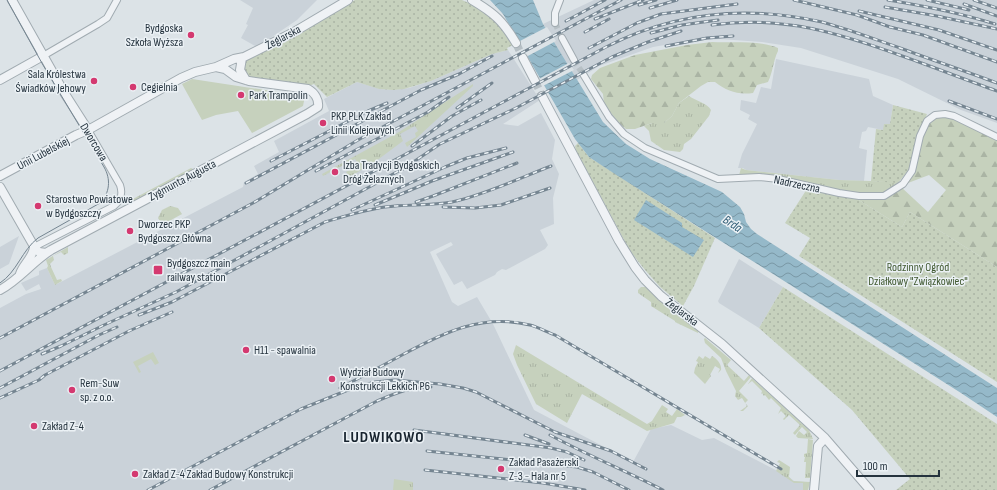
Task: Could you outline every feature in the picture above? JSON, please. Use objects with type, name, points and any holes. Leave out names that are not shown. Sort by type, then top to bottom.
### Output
[{"type":"street","name":"Dworcowa","points":[[12,0],[43,56],[120,185],[122,192],[120,198],[114,206],[34,247]]},
{"type":"street","points":[[0,80],[98,24],[106,18],[117,0]]},
{"type":"street","name":"Żeglarska","points":[[216,67],[234,59],[242,58],[294,32],[348,0]]},
{"type":"street","points":[[472,0],[498,17],[516,44]]},
{"type":"street","points":[[555,23],[555,13],[560,0]]},
{"type":"street","points":[[562,38],[574,60]]},
{"type":"street","points":[[242,58],[240,70],[246,80]]},
{"type":"street","points":[[523,58],[535,82]]},
{"type":"street","points":[[216,67],[225,69],[236,77],[246,80]]},
{"type":"street","name":"Unii Lubelskiej","points":[[0,176],[88,130],[182,78],[195,72],[216,67]]},
{"type":"street","name":"Nadrzeczna","points":[[583,74],[606,112],[624,134],[645,148],[718,179],[759,177],[778,179],[859,196],[884,196],[903,184],[912,171],[920,136],[927,121],[935,115],[945,114],[954,116],[997,137]]},
{"type":"street","name":"Zygmunta Augusta","points":[[0,290],[8,286],[46,253],[318,107],[316,97],[308,89],[246,80]]},
{"type":"street","name":"Żeglarska","points":[[542,96],[619,241],[630,260],[645,280],[661,296],[722,344],[825,438],[870,490]]},
{"type":"street","points":[[0,187],[34,247],[39,252],[46,253]]},
{"type":"street","name":"Zygmunta Augusta","points":[[20,275],[22,268],[32,254],[34,247]]},
{"type":"street","points":[[814,490],[818,446],[825,438]]},
{"type":"shaded area","points":[[240,0],[317,0],[297,20],[257,47],[241,38],[248,25],[246,24],[253,8]]},
{"type":"shaded area","points":[[594,0],[997,0],[997,123],[961,110],[898,79],[801,48],[762,42],[720,39],[688,41],[653,47],[599,66],[577,80],[543,24]]},
{"type":"shaded area","points":[[508,50],[540,100],[503,124],[518,126],[541,113],[555,140],[552,159],[559,174],[553,198],[554,224],[540,230],[548,245],[545,249],[506,270],[502,269],[495,275],[467,289],[462,281],[454,285],[436,254],[453,245],[451,242],[430,252],[452,302],[458,306],[477,297],[493,324],[534,410],[633,462],[651,429],[671,425],[702,440],[714,438],[794,481],[805,482],[804,490],[0,490],[0,308],[26,294],[41,289],[39,284],[26,291],[21,283],[39,275],[39,271],[47,268],[55,285],[243,187],[244,182],[258,174],[254,166],[279,152],[274,141],[329,111],[324,99],[357,82],[380,89],[393,90],[409,88],[431,81],[492,54]]},
{"type":"shaded area","points":[[776,59],[869,79],[873,96],[893,105],[890,124],[883,130],[868,127],[866,131],[862,132],[859,148],[867,150],[864,181],[839,180],[738,168],[742,154],[757,124],[748,119],[750,115],[740,110],[741,100],[756,103],[761,87],[771,89]]},
{"type":"shaded area","points":[[19,236],[9,264],[0,269],[0,247]]},
{"type":"shaded area","points":[[739,259],[783,287],[759,328],[718,301]]},
{"type":"green space","points":[[355,0],[462,0],[494,18],[502,30],[509,36],[513,45],[507,48],[508,50],[492,54],[431,81],[404,89],[379,89],[357,82],[327,97],[314,84],[306,87],[250,78],[243,70],[245,61],[248,59]]},
{"type":"green space","points":[[712,42],[754,43],[771,45],[778,48],[768,82],[757,85],[753,93],[742,93],[732,92],[715,82],[708,82],[679,103],[672,116],[664,123],[652,123],[635,129],[626,129],[618,122],[604,104],[603,94],[591,79],[592,75],[600,68],[635,55],[687,45]]},
{"type":"green space","points":[[192,79],[305,96],[303,106],[252,133],[238,111],[216,115],[202,120],[182,84]]},
{"type":"green space","points":[[473,84],[473,86],[407,147],[405,143],[416,137],[415,133],[418,131],[415,126],[400,134],[403,141],[372,164],[349,177],[346,172],[359,165],[355,159],[323,176],[322,174],[399,132]]},
{"type":"green space","points":[[689,96],[704,104],[711,110],[709,116],[691,139],[684,144],[683,149],[680,152],[664,150],[651,141],[649,131],[644,126],[652,123],[664,123],[672,116],[679,103]]},
{"type":"green space","points":[[893,105],[927,114],[915,143],[911,167],[898,183],[871,181],[876,129],[883,130],[884,124],[890,124]]},
{"type":"green space","points":[[945,114],[997,138],[997,267],[910,212],[902,227],[854,197],[884,196],[900,186],[928,212],[946,190],[929,175],[908,183],[903,182],[912,171],[917,151],[928,121],[935,115]]},
{"type":"green space","points":[[578,143],[589,157],[715,238],[694,286],[683,306],[660,287],[630,251],[576,151],[575,146]]},
{"type":"green space","points":[[191,168],[193,171],[128,206],[129,199],[133,199]]},
{"type":"green space","points":[[741,168],[746,170],[839,180],[903,182],[889,194],[854,197],[805,192],[807,186],[778,179],[738,179]]},
{"type":"green space","name":"Rodzinny Ogród Działkowy \"Związkowiec\"","points":[[805,192],[854,197],[902,227],[910,212],[997,267],[997,382],[799,256],[810,238],[785,223]]},
{"type":"green space","points":[[170,206],[178,208],[182,214],[162,225],[158,218],[162,210]]},
{"type":"green space","points":[[68,247],[68,253],[64,255],[61,252],[53,256],[54,260],[50,264],[57,280],[61,279],[62,281],[55,285],[47,268],[48,266],[46,260]]},
{"type":"green space","points":[[641,287],[647,287],[699,329],[698,333],[675,322],[651,306],[651,302],[638,293],[638,290]]},
{"type":"green space","points":[[783,287],[997,424],[997,490],[896,490],[910,479],[852,410],[759,328]]},
{"type":"green space","points":[[705,338],[731,360],[727,365],[744,381],[749,375],[751,377],[739,391],[748,400],[745,403],[742,398],[738,400],[735,396],[736,391],[721,358],[705,343]]},
{"type":"green space","points":[[516,345],[647,424],[652,421],[662,405],[668,409],[666,412],[672,416],[677,409],[685,415],[677,417],[674,423],[647,431],[582,394],[567,423],[536,404],[513,354]]},
{"type":"green space","points":[[153,352],[159,363],[155,365],[151,359],[138,366],[141,372],[139,373],[133,362]]},
{"type":"green space","points":[[699,356],[703,359],[705,356],[710,359],[712,356],[721,366],[721,370],[718,373],[720,369],[715,366],[710,375],[711,376],[705,384],[694,373],[698,362],[696,361]]},
{"type":"green space","points":[[752,378],[809,430],[813,439],[798,438],[796,436],[799,431],[804,435],[807,432],[802,427],[795,435],[793,433],[800,425],[789,415],[784,420],[783,419],[786,416],[781,411],[778,414],[781,408],[771,398],[769,400],[765,395],[764,396],[762,393],[761,394],[762,391],[752,381],[748,384]]},
{"type":"green space","points":[[745,403],[748,406],[743,411],[740,411],[747,406]]},
{"type":"green space","points":[[808,439],[813,440],[810,478],[805,478],[806,462],[804,462],[804,454],[807,453]]},
{"type":"green space","points":[[779,460],[790,467],[789,477],[793,481],[810,482],[808,490],[803,490],[803,483],[794,483],[776,471],[780,463],[777,462]]},
{"type":"green space","points":[[394,479],[413,482],[413,490],[393,490]]},
{"type":"water","name":"Brda","points":[[490,0],[533,0],[543,24],[603,122],[626,144],[650,159],[722,192],[740,207],[746,222],[757,234],[997,388],[997,417],[589,157],[575,139],[503,14]]},
{"type":"water","points":[[646,200],[682,223],[682,227],[704,240],[693,257],[634,220]]},
{"type":"pier","points":[[547,27],[556,41],[526,57],[518,42]]},
{"type":"pier","points":[[569,63],[574,70],[543,86],[539,79]]},
{"type":"tunnel","points":[[555,23],[562,38]]},
{"type":"tunnel","points":[[516,43],[523,58]]},
{"type":"tunnel","points":[[574,60],[583,74]]},
{"type":"tunnel","points":[[535,81],[542,96]]},
{"type":"tram line","points":[[0,283],[11,273],[32,243],[38,238],[100,203],[108,190],[108,176],[104,167],[43,65],[7,0]]},
{"type":"railway","points":[[566,21],[605,0]]},
{"type":"railway","points":[[0,338],[253,203],[358,140],[621,0]]},
{"type":"railway","points":[[595,19],[643,0]]},
{"type":"railway","points":[[639,5],[656,0]]},
{"type":"railway","points":[[650,8],[677,0]]},
{"type":"railway","points":[[794,0],[857,15],[890,27],[923,35],[997,62]]},
{"type":"railway","points":[[888,0],[969,16],[995,24]]},
{"type":"railway","points":[[927,0],[969,10]]},
{"type":"railway","points":[[974,0],[997,8]]},
{"type":"railway","points":[[589,48],[637,23],[661,14],[737,4]]},
{"type":"railway","points":[[964,4],[997,16]]},
{"type":"railway","points":[[885,7],[997,29]]},
{"type":"railway","points":[[859,11],[939,30],[997,50]]},
{"type":"railway","points":[[0,371],[606,47],[632,35],[658,26],[685,19],[739,13],[794,17],[822,22],[851,31],[997,83]]},
{"type":"railway","points":[[585,32],[609,19]]},
{"type":"railway","points":[[651,33],[682,25],[718,20]]},
{"type":"railway","points":[[712,25],[763,22],[810,28],[881,48],[997,91]]},
{"type":"railway","points":[[403,169],[440,144],[516,108],[612,57],[648,42],[681,31]]},
{"type":"railway","points":[[666,46],[707,38],[733,36]]},
{"type":"railway","points":[[246,183],[421,90],[459,74],[492,56]]},
{"type":"railway","points":[[457,108],[492,83]]},
{"type":"railway","points":[[316,171],[428,112],[449,97]]},
{"type":"railway","points":[[412,146],[452,116],[481,100]]},
{"type":"railway","points":[[949,101],[997,119]]},
{"type":"railway","points":[[271,161],[368,111],[387,103]]},
{"type":"railway","points":[[352,210],[467,158],[506,148]]},
{"type":"railway","points":[[375,205],[432,181],[513,152]]},
{"type":"railway","points":[[416,202],[517,163]]},
{"type":"railway","points":[[139,315],[172,302],[325,222],[362,211],[385,207],[452,202],[489,191],[551,166]]},
{"type":"railway","points":[[42,354],[176,292],[406,167]]},
{"type":"railway","points":[[443,207],[475,208],[501,205],[550,188]]},
{"type":"railway","points":[[0,398],[39,380],[45,375],[129,331],[172,312]]},
{"type":"railway","points":[[340,388],[433,339],[463,327],[479,323],[496,322],[512,322],[530,325],[555,335],[781,469]]},
{"type":"railway","points":[[0,388],[99,335],[117,327]]},
{"type":"railway","points":[[148,490],[301,409],[353,388],[375,382],[395,380],[440,384],[476,392],[555,432],[611,451],[646,469]]},
{"type":"railway","points":[[210,490],[377,401],[410,389],[431,387]]},
{"type":"railway","points":[[414,430],[551,448],[567,452],[584,460]]},
{"type":"railway","points":[[525,435],[549,444]]},
{"type":"railway","points":[[550,435],[663,490]]},
{"type":"railway","points":[[427,451],[577,467],[593,472],[629,490]]},
{"type":"railway","points":[[425,470],[543,483],[585,490]]},
{"type":"place","name":"Bydgoska Szkoła Wyższa","points":[[191,35]]},
{"type":"place","name":"Sala Królestwa Świadków Jehowy","points":[[94,81]]},
{"type":"place","name":"Cegielnia","points":[[133,87]]},
{"type":"place","name":"Park Trampolin","points":[[241,95]]},
{"type":"place","name":"PKP PLK Zakład Linii Kolejowych","points":[[323,123]]},
{"type":"place","name":"Izba Tradycji Bydgoskich Dróg Żelaznych","points":[[335,172]]},
{"type":"place","name":"Starostwo Powiatowe w Bydgoszczy","points":[[38,206]]},
{"type":"place","name":"Dworzec PKP Bydgoszcz Główna","points":[[130,231]]},
{"type":"place","name":"Bydgoszcz main railway station","points":[[158,270]]},
{"type":"place","name":"H11 - spawalnia","points":[[246,350]]},
{"type":"place","name":"Wydział Budowy Konstrukcji Lekkich P6","points":[[332,379]]},
{"type":"place","name":"Rem-Suw sp. z o.o.","points":[[72,390]]},
{"type":"place","name":"Zakład Z-4","points":[[34,426]]},
{"type":"place","name":"Zakład Pasażerski Z-3 - Hala nr 5","points":[[501,469]]},
{"type":"place","name":"Zakład Z-4 Zakład Budowy Konstrukcji","points":[[135,474]]},
{"type":"district","name":"LUDWIKOWO","points":[[384,436]]}]
